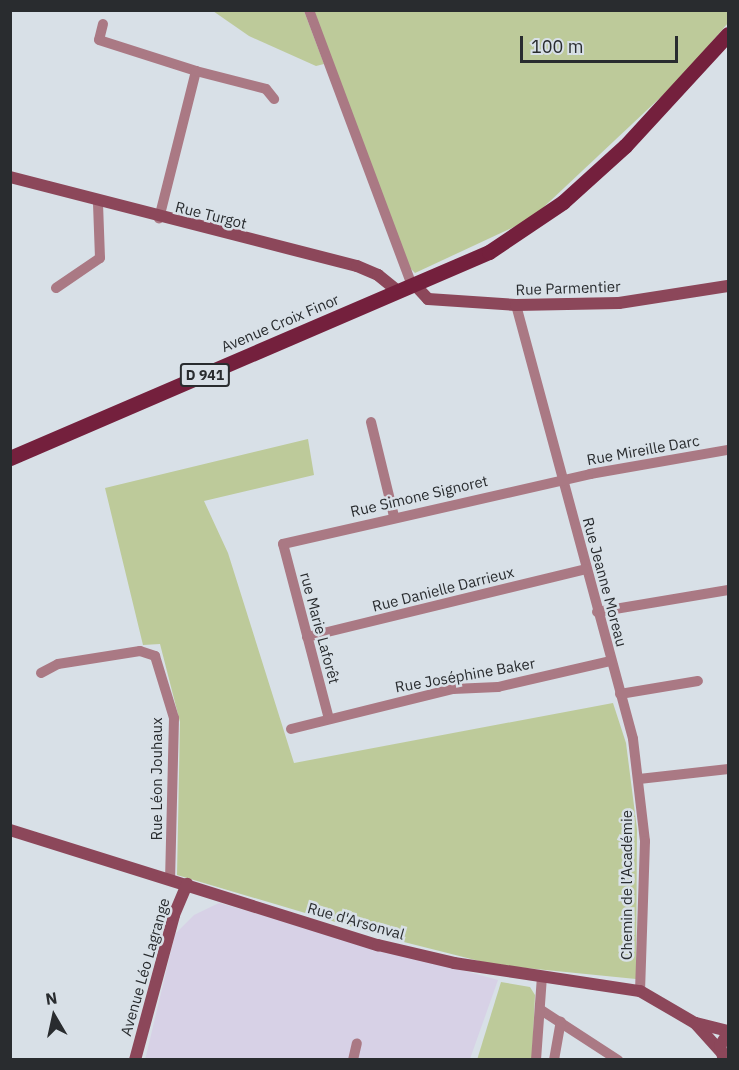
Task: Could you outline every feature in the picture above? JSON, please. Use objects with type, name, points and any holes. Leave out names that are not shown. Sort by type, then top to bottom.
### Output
[{"type":"main road","name":"D 941","points":[[408,288],[489,252],[564,202],[626,146],[729,34]]},
{"type":"main road","name":"Avenue Croix Finor","points":[[10,458],[408,288]]},
{"type":"street","points":[[309,10],[408,288]]},
{"type":"street","points":[[103,24],[99,40],[196,71],[266,89],[274,99]]},
{"type":"street","points":[[159,218],[196,71]]},
{"type":"street","name":"Rue Turgot","points":[[10,177],[98,203],[357,266],[408,288]]},
{"type":"street","points":[[56,288],[100,258],[95,216],[98,203]]},
{"type":"street","name":"Rue Parmentier","points":[[408,288],[428,299],[516,305],[619,303],[729,286]]},
{"type":"street","name":"Rue Jeanne Moreau","points":[[516,305],[633,739],[639,779]]},
{"type":"street","points":[[372,422],[394,516]]},
{"type":"street","name":"Rue Mireille Darc","points":[[563,480],[729,450]]},
{"type":"street","name":"Rue Simone Signoret","points":[[283,544],[394,516],[563,480]]},
{"type":"street","name":"rue Marie Laforêt","points":[[283,544],[329,718]]},
{"type":"street","name":"Rue Danielle Darrieux","points":[[307,637],[586,569]]},
{"type":"street","points":[[597,612],[729,590]]},
{"type":"street","name":"Rue Léon Jouhaux","points":[[41,673],[58,664],[140,651],[155,656],[174,718],[170,878]]},
{"type":"street","name":"Rue Joséphine Baker","points":[[291,729],[453,689],[498,687],[611,661]]},
{"type":"street","points":[[621,694],[698,681]]},
{"type":"street","points":[[639,779],[729,769]]},
{"type":"street","name":"Chemin de l’Académie","points":[[639,779],[645,842],[640,991]]},
{"type":"street","name":"Rue d'Arsonval","points":[[10,830],[170,878],[378,945],[454,963],[640,991],[695,1023],[729,1032]]},
{"type":"street","name":"Avenue Léo Lagrange","points":[[135,1059],[174,915],[187,884]]},
{"type":"street","points":[[536,1059],[542,976]]},
{"type":"street","points":[[541,1010],[618,1059]]},
{"type":"street","points":[[554,1059],[561,1022]]},
{"type":"street","name":"Rue d'Arsonval","points":[[695,1023],[722,1055]]},
{"type":"street","points":[[722,1055],[721,1041],[729,1032]]},
{"type":"street","points":[[353,1059],[357,1043]]},
{"type":"shaded area","points":[[219,903],[498,980],[470,1059],[145,1060],[175,934],[194,915]]},
{"type":"green space","points":[[728,10],[728,23],[680,79],[531,219],[415,273],[410,268],[312,11]]},
{"type":"green space","points":[[213,11],[304,11],[324,64],[316,66],[249,36]]},
{"type":"green space","points":[[308,439],[314,475],[204,501],[228,553],[294,763],[613,703],[626,743],[637,829],[636,979],[495,965],[396,940],[177,875],[180,722],[160,644],[143,645],[105,488]]},
{"type":"green space","points":[[501,982],[530,987],[535,995],[532,1059],[477,1060]]}]
